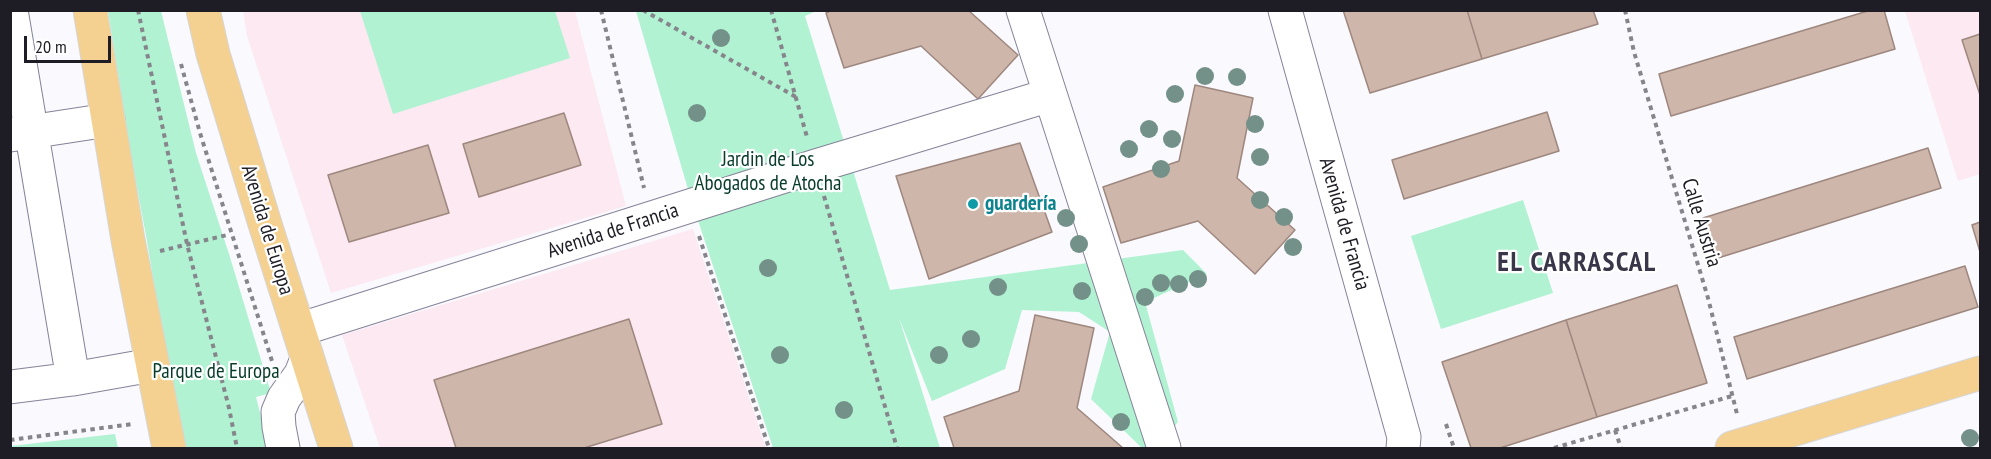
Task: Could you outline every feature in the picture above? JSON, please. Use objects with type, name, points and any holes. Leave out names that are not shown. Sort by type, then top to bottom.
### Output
[{"type":"main road","points":[[90,10],[166,435]]},
{"type":"main road","name":"Avenida de Europa","points":[[203,10],[213,54],[336,448]]},
{"type":"main road","points":[[1738,446],[1980,373]]},
{"type":"street","points":[[12,10],[21,133],[73,379]]},
{"type":"street","points":[[1023,10],[1164,448]]},
{"type":"street","name":"Avenida de Francia","points":[[1285,10],[1407,445]]},
{"type":"street","name":"Avenida de Francia","points":[[314,325],[816,166],[1050,95]]},
{"type":"street","points":[[21,133],[108,120]]},
{"type":"street","points":[[283,448],[278,412],[284,398],[301,374],[307,359]]},
{"type":"street","points":[[10,387],[152,365]]},
{"type":"path","points":[[138,10],[187,244],[237,448]]},
{"type":"path","points":[[601,10],[652,219]]},
{"type":"path","points":[[643,10],[796,97]]},
{"type":"path","points":[[771,10],[897,448]]},
{"type":"path","name":"Calle Austria","points":[[1625,10],[1634,52],[1708,298],[1732,396],[1738,446]]},
{"type":"path","name":"Avenida de Europa","points":[[179,58],[200,133],[274,364]]},
{"type":"path","points":[[689,207],[769,448]]},
{"type":"path","points":[[153,252],[228,235]]},
{"type":"path","points":[[1554,448],[1732,396]]},
{"type":"path","points":[[1446,424],[1454,448]]},
{"type":"path","points":[[1615,430],[1621,448]]},
{"type":"path","points":[[10,440],[166,435]]},
{"type":"shaded area","points":[[243,11],[575,11],[626,206],[331,293],[247,36]]},
{"type":"shaded area","points":[[1905,11],[1980,11],[1980,174],[1958,181]]},
{"type":"shaded area","points":[[693,229],[766,448],[380,448],[342,335]]},
{"type":"green space","name":"Parque de Europa","points":[[108,11],[161,11],[196,153],[271,393],[256,397],[269,448],[186,448],[170,383]]},
{"type":"green space","points":[[360,11],[555,11],[570,58],[393,114]]},
{"type":"green space","name":"Jardin de Los Abogados de Atocha","points":[[636,11],[816,11],[805,16],[890,290],[1183,250],[1207,274],[1145,302],[1178,422],[1156,448],[1142,448],[1091,399],[1110,332],[1079,312],[1022,310],[1005,369],[932,401],[899,318],[940,448],[773,448],[690,196]]},
{"type":"green space","points":[[1523,200],[1553,293],[1441,329],[1411,236]]},
{"type":"green space","points":[[115,434],[118,448],[11,448],[11,446]]},
{"type":"building","points":[[832,10],[968,10],[1018,55],[978,99],[921,46],[844,68],[826,13]]},
{"type":"building","points":[[1343,10],[1467,10],[1482,59],[1370,93]]},
{"type":"building","points":[[1467,10],[1593,10],[1598,24],[1482,59]]},
{"type":"building","points":[[1871,10],[1884,10],[1895,49],[1671,116],[1659,74]]},
{"type":"building","points":[[1980,34],[1980,95],[1962,40]]},
{"type":"building","points":[[1195,85],[1253,98],[1237,178],[1295,230],[1255,274],[1198,221],[1121,243],[1103,187],[1179,161]]},
{"type":"building","points":[[1547,112],[1559,151],[1404,199],[1392,160]]},
{"type":"building","points":[[564,113],[581,165],[479,197],[463,144]]},
{"type":"building","name":"guardería","points":[[1020,143],[1052,232],[929,279],[896,176]]},
{"type":"building","points":[[428,145],[449,213],[349,242],[328,175]]},
{"type":"building","points":[[1928,148],[1941,188],[1715,259],[1703,218]]},
{"type":"building","points":[[1980,222],[1980,252],[1972,225]]},
{"type":"building","points":[[1965,266],[1978,307],[1747,379],[1734,337]]},
{"type":"building","points":[[1677,285],[1707,383],[1597,417],[1566,320]]},
{"type":"building","points":[[1035,315],[1094,328],[1077,408],[1123,448],[954,448],[944,417],[1019,391]]},
{"type":"building","points":[[629,319],[662,424],[584,448],[456,448],[434,380]]},
{"type":"building","points":[[1566,320],[1597,417],[1500,448],[1471,448],[1442,362]]},
{"type":"place","name":"guardería","points":[[973,204]]},
{"type":"district","name":"EL CARRASCAL","points":[[1577,263]]}]
